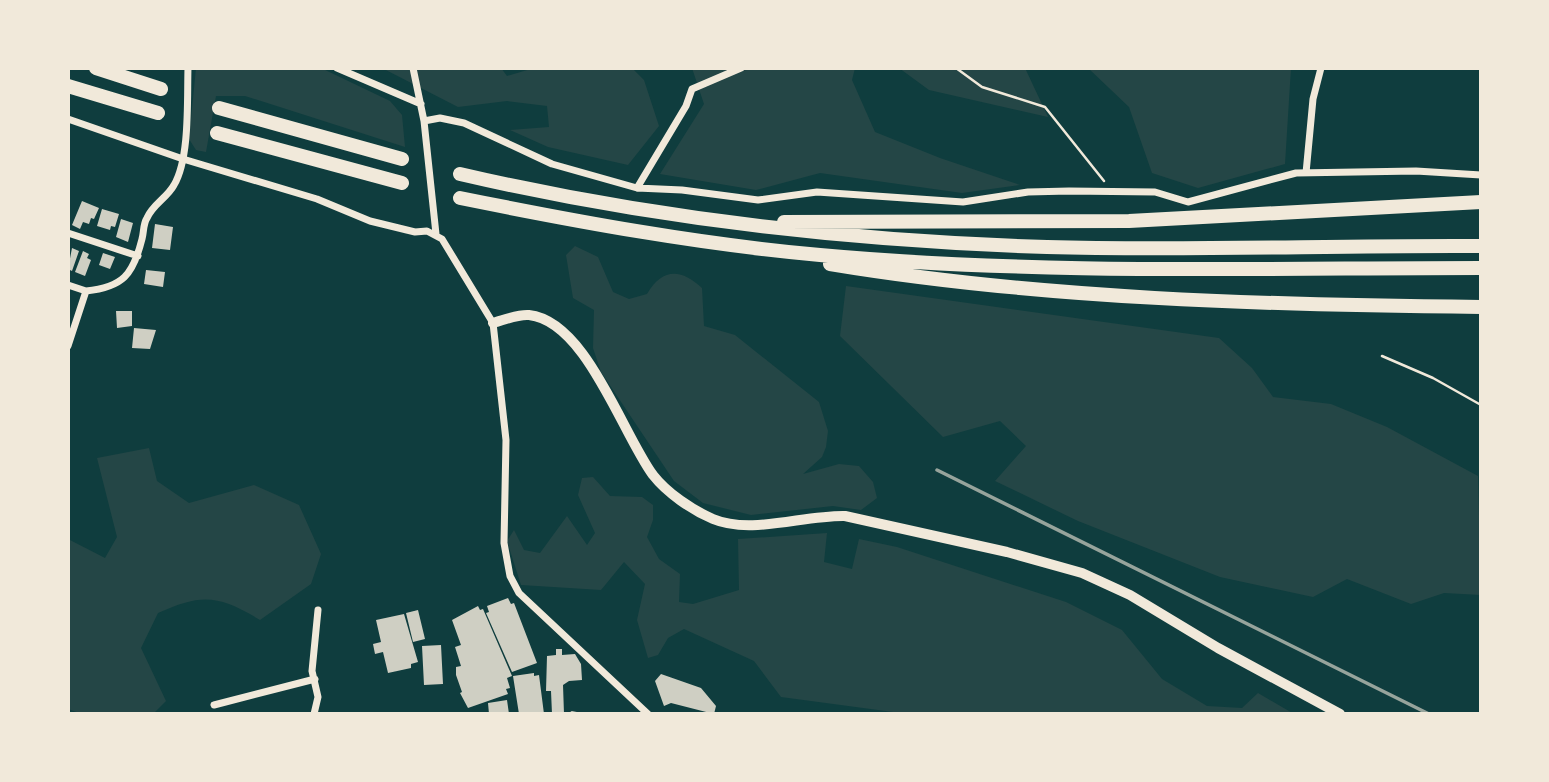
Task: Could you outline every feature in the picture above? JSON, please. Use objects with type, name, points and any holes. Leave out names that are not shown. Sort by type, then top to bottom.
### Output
[{"type":"highway","points":[[96,68],[161,89]]},
{"type":"highway","points":[[68,86],[158,113]]},
{"type":"highway","points":[[219,108],[402,159]]},
{"type":"highway","points":[[218,133],[402,183]]},
{"type":"highway","points":[[460,174],[598,204],[822,234],[1048,247],[1481,246]]},
{"type":"highway","points":[[460,198],[594,225],[733,245],[924,278],[1094,292],[1348,306],[1481,307]]},
{"type":"highway","points":[[692,218],[775,222],[1041,223],[1481,202]]},
{"type":"highway","points":[[733,245],[820,255],[959,264],[1112,268],[1481,268]]},
{"type":"street","points":[[68,285],[86,291],[118,284],[138,256],[145,221],[152,208],[174,185],[183,159],[188,68]]},
{"type":"street","points":[[337,68],[421,104]]},
{"type":"street","points":[[413,68],[424,121],[436,234]]},
{"type":"street","points":[[637,188],[686,106],[692,89],[741,68]]},
{"type":"street","points":[[1306,173],[1313,99],[1321,68]]},
{"type":"street","points":[[424,121],[440,118],[464,123],[552,164],[637,188],[682,190],[758,200],[817,192],[963,202],[1028,192],[1155,192],[1188,202],[1306,173],[1416,171],[1481,175]]},
{"type":"street","points":[[68,119],[183,159],[317,199],[370,221],[436,234],[451,250],[493,323],[504,406],[503,543],[510,576],[519,593],[648,714]]},
{"type":"street","points":[[68,233],[138,256]]},
{"type":"street","points":[[68,346],[86,291]]},
{"type":"street","points":[[493,323],[527,315],[546,320],[574,340],[654,476],[683,502],[714,519],[742,526],[817,515],[845,516],[1007,552],[1082,572],[1130,595],[1218,648],[1340,714]]},
{"type":"street","points":[[314,714],[318,697],[312,671],[318,610]]},
{"type":"street","points":[[214,705],[315,679]]},
{"type":"lane","points":[[572,713],[578,714]]},
{"type":"lane","points":[[654,714],[660,714]]},
{"type":"path","points":[[956,68],[982,87],[1045,107],[1113,193]]},
{"type":"path","points":[[1382,356],[1433,377],[1481,405]]},
{"type":"shaded area","points":[[196,68],[321,68],[390,101],[402,115],[405,147],[245,96],[216,96],[206,152],[196,150],[189,139]]},
{"type":"shaded area","points":[[382,68],[501,68],[507,76],[534,68],[632,68],[644,80],[659,126],[628,165],[548,147],[510,130],[549,127],[547,106],[507,101],[458,107]]},
{"type":"shaded area","points":[[692,68],[855,68],[852,80],[875,132],[940,158],[1020,185],[962,193],[820,173],[756,190],[660,174],[704,104]]},
{"type":"shaded area","points":[[899,68],[1025,68],[1048,117],[929,90]]},
{"type":"shaded area","points":[[1088,68],[1291,68],[1285,164],[1198,188],[1152,173],[1129,107]]},
{"type":"shaded area","points":[[575,246],[598,257],[613,292],[629,299],[647,294],[665,275],[679,274],[694,281],[702,288],[704,326],[735,335],[819,402],[828,431],[826,447],[822,457],[803,474],[839,464],[859,466],[873,482],[877,498],[861,510],[833,506],[751,515],[703,503],[674,481],[601,372],[593,348],[594,310],[573,298],[566,255]]},
{"type":"shaded area","points":[[846,286],[1219,338],[1252,368],[1273,397],[1331,404],[1387,427],[1478,476],[1481,595],[1444,593],[1411,604],[1347,579],[1313,597],[1220,577],[1078,521],[995,481],[1026,446],[1000,421],[943,437],[840,336]]},
{"type":"shaded area","points":[[149,448],[157,481],[189,503],[254,485],[299,505],[321,554],[311,584],[260,620],[233,606],[210,600],[187,602],[158,613],[141,648],[166,701],[153,714],[82,714],[68,709],[68,539],[105,558],[117,537],[97,458]]},
{"type":"shaded area","points":[[593,477],[610,496],[642,497],[653,505],[653,520],[647,537],[659,559],[680,574],[679,602],[693,604],[739,590],[738,539],[827,533],[824,562],[852,569],[859,539],[897,547],[1066,602],[1122,630],[1162,679],[1207,706],[1242,708],[1258,693],[1294,714],[908,714],[781,697],[754,661],[684,629],[668,638],[658,655],[648,658],[637,620],[645,584],[624,562],[601,590],[521,585],[507,541],[514,530],[524,550],[540,553],[567,516],[587,545],[595,533],[578,495],[582,478]]},
{"type":"building","points":[[82,201],[99,208],[94,219],[91,218],[89,224],[83,222],[80,229],[72,225]]},
{"type":"building","points":[[102,209],[119,214],[115,227],[111,226],[110,230],[97,226]]},
{"type":"building","points":[[121,219],[133,223],[128,242],[116,237]]},
{"type":"building","points":[[155,224],[173,227],[170,250],[152,248]]},
{"type":"building","points":[[72,248],[79,251],[72,271],[68,269]]},
{"type":"building","points":[[83,251],[89,254],[87,258],[91,260],[85,276],[75,272]]},
{"type":"building","points":[[103,253],[115,257],[110,269],[99,265]]},
{"type":"building","points":[[146,270],[165,272],[163,287],[144,284]]},
{"type":"building","points":[[116,311],[132,311],[132,326],[117,328]]},
{"type":"building","points":[[134,328],[156,330],[150,349],[132,348]]},
{"type":"building","points":[[508,598],[511,604],[514,603],[537,663],[512,672],[486,613],[489,612],[487,606]]},
{"type":"building","points":[[478,606],[480,610],[483,609],[512,676],[507,678],[510,688],[506,689],[508,694],[468,708],[460,693],[462,692],[456,675],[456,667],[461,666],[455,647],[461,645],[452,620]]},
{"type":"building","points":[[418,610],[425,639],[413,642],[406,613]]},
{"type":"building","points":[[404,614],[418,662],[411,664],[411,668],[388,673],[383,652],[375,654],[373,644],[381,642],[376,620]]},
{"type":"building","points":[[441,645],[443,684],[424,685],[422,646]]},
{"type":"building","points":[[556,649],[562,649],[562,655],[575,654],[581,664],[582,680],[569,681],[563,685],[564,714],[552,714],[551,691],[546,691],[547,656],[556,655]]},
{"type":"building","points":[[534,673],[534,676],[539,675],[544,714],[519,714],[513,676]]},
{"type":"building","points":[[661,674],[701,688],[716,706],[714,714],[671,703],[664,706],[655,681]]},
{"type":"building","points":[[507,700],[509,714],[489,714],[488,703]]},
{"type":"railway","points":[[937,470],[1429,714]]}]
